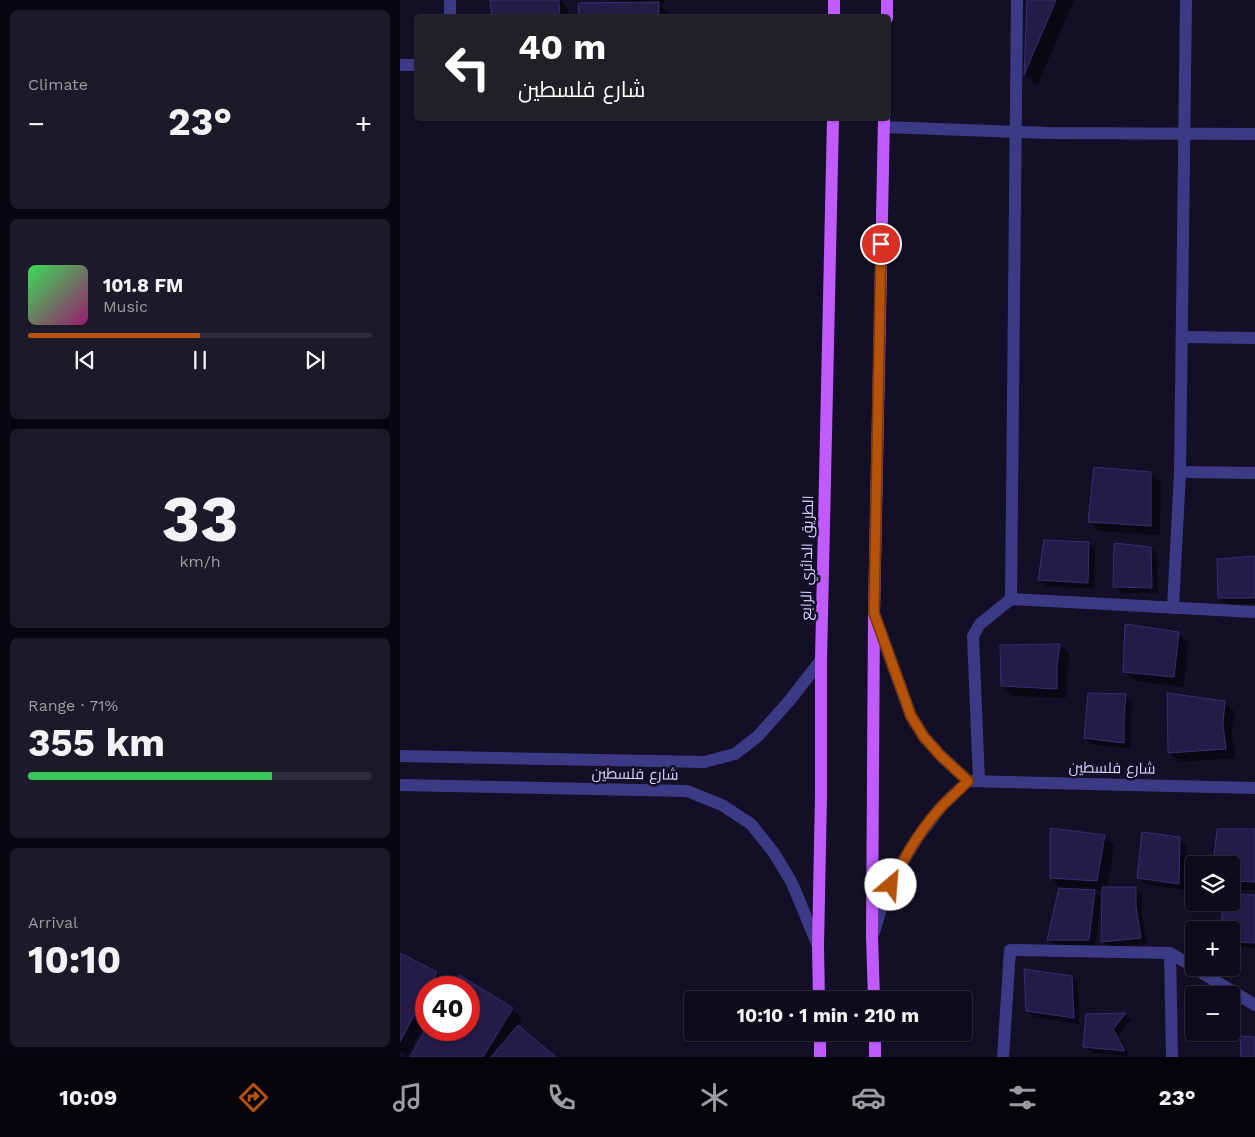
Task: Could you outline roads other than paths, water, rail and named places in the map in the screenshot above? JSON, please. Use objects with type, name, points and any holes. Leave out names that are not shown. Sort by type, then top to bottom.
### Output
[{"type":"main road","points":[[834,0],[834,15]]},
{"type":"main road","points":[[887,0],[887,15]]},
{"type":"main road","name":"الطريق الدائري الرابع","points":[[819,991],[821,660],[833,120]]},
{"type":"main road","points":[[874,991],[872,936],[874,613],[884,122]]},
{"type":"main road","points":[[820,1041],[820,1057]]},
{"type":"main road","points":[[874,1041],[875,1057]]},
{"type":"street","points":[[450,0],[450,15]]},
{"type":"street","points":[[1011,599],[1017,0]]},
{"type":"street","points":[[1173,608],[1180,472],[1186,0]]},
{"type":"street","points":[[400,65],[415,65]]},
{"type":"street","points":[[884,122],[1015,132],[1255,134]]},
{"type":"street","points":[[1182,337],[1255,338]]},
{"type":"street","points":[[1180,472],[1255,474]]},
{"type":"street","points":[[973,781],[974,636],[980,624],[1011,599],[1255,612]]},
{"type":"street","points":[[874,613],[911,716],[924,737],[941,756],[973,781]]},
{"type":"street","name":"شارع فلسطين","points":[[400,756],[704,762],[735,754],[758,736],[790,700],[821,660]]},
{"type":"street","points":[[872,936],[883,902],[918,836],[941,807],[973,781]]},
{"type":"street","name":"شارع فلسطين","points":[[973,781],[1255,788]]},
{"type":"street","name":"شارع فلسطين","points":[[400,785],[687,791],[722,805],[752,824],[774,853],[792,883],[818,946]]},
{"type":"street","points":[[1003,1057],[1010,950],[1170,953],[1185,962]]},
{"type":"street","points":[[1170,953],[1172,1057]]},
{"type":"street","points":[[1208,976],[1255,1005]]}]
